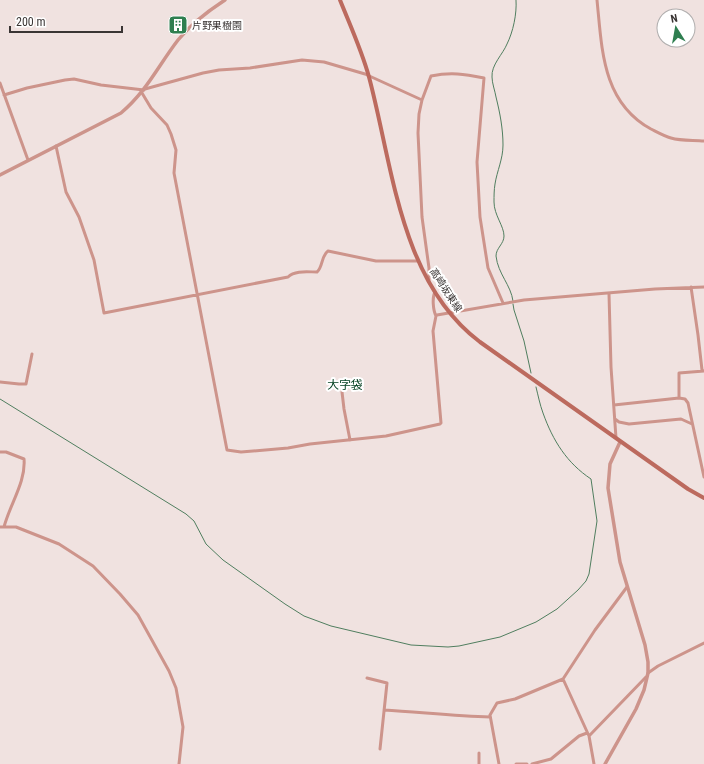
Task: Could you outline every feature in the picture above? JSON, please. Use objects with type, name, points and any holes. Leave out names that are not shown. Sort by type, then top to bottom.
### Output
[{"type":"main road","name":"高崎坂東線","points":[[340,0],[368,76],[402,214],[418,261],[435,292],[449,312],[476,339],[620,442],[688,489],[704,498]]},
{"type":"street","points":[[0,175],[121,113],[144,91],[163,61],[183,35],[200,18],[225,0]]},
{"type":"street","points":[[597,0],[605,67],[610,83],[631,114],[642,124],[670,138],[704,141]]},
{"type":"street","points":[[4,95],[27,88],[65,80],[74,80],[144,91],[203,73],[302,60],[324,62],[368,76],[422,100]]},
{"type":"street","points":[[428,280],[429,268],[422,217],[418,134],[419,114],[422,100],[431,76],[459,73],[484,78],[477,162],[480,217],[488,268],[503,303]]},
{"type":"street","points":[[0,83],[28,160]]},
{"type":"street","points":[[144,91],[151,108],[167,125],[175,145],[176,155],[174,173],[227,450],[241,452],[288,448],[393,434],[441,423],[433,331],[436,316],[434,313],[435,292]]},
{"type":"street","points":[[56,146],[66,192],[79,217],[94,260],[104,313],[288,277],[292,273],[296,272],[316,272],[320,267],[324,254],[328,251],[376,261],[418,261]]},
{"type":"street","points":[[679,398],[679,373],[703,371],[691,287]]},
{"type":"street","points":[[436,316],[449,312],[534,299],[704,287]]},
{"type":"street","points":[[609,294],[616,438]]},
{"type":"street","points":[[0,382],[26,384],[32,354]]},
{"type":"street","points":[[342,392],[350,440]]},
{"type":"street","points":[[614,405],[679,398],[685,399],[688,403],[704,477]]},
{"type":"street","points":[[615,419],[619,422],[629,424],[681,419],[692,424]]},
{"type":"street","points":[[605,764],[636,709],[644,690],[648,675],[646,645],[620,562],[608,482],[610,464],[620,442]]},
{"type":"street","points":[[0,452],[6,452],[24,459],[25,465],[24,474],[4,527]]},
{"type":"street","points":[[0,527],[16,527],[59,544],[93,566],[138,615],[169,671],[176,688],[182,727],[179,764]]},
{"type":"street","points":[[499,764],[490,717],[491,711],[497,703],[515,699],[563,680],[595,630],[627,587]]},
{"type":"street","points":[[532,764],[551,759],[580,736],[588,734],[658,666],[704,643]]},
{"type":"street","points":[[367,678],[387,683],[380,749]]},
{"type":"street","points":[[563,680],[588,734],[594,764]]},
{"type":"street","points":[[384,710],[490,717]]},
{"type":"street","points":[[479,753],[480,764]]},
{"type":"street","points":[[516,764],[527,764]]},
{"type":"waterway","points":[[513,301],[510,290],[499,268],[496,256],[496,253],[504,239],[504,232],[494,207],[495,184],[503,145],[501,121],[492,73],[493,68],[505,48],[511,34],[515,17],[516,0]]},
{"type":"waterway","points":[[513,304],[524,341],[531,373]]},
{"type":"waterway","points":[[0,399],[186,514],[194,521],[206,544],[223,560],[304,616],[331,626],[411,645],[448,647],[500,637],[536,622],[557,609],[578,590],[586,581],[589,574],[597,521],[591,479],[575,466],[556,442],[543,413],[536,387]]},
{"type":"place","name":"片野果樹園","points":[[178,25]]},
{"type":"district","name":"大字袋","points":[[345,385]]}]
